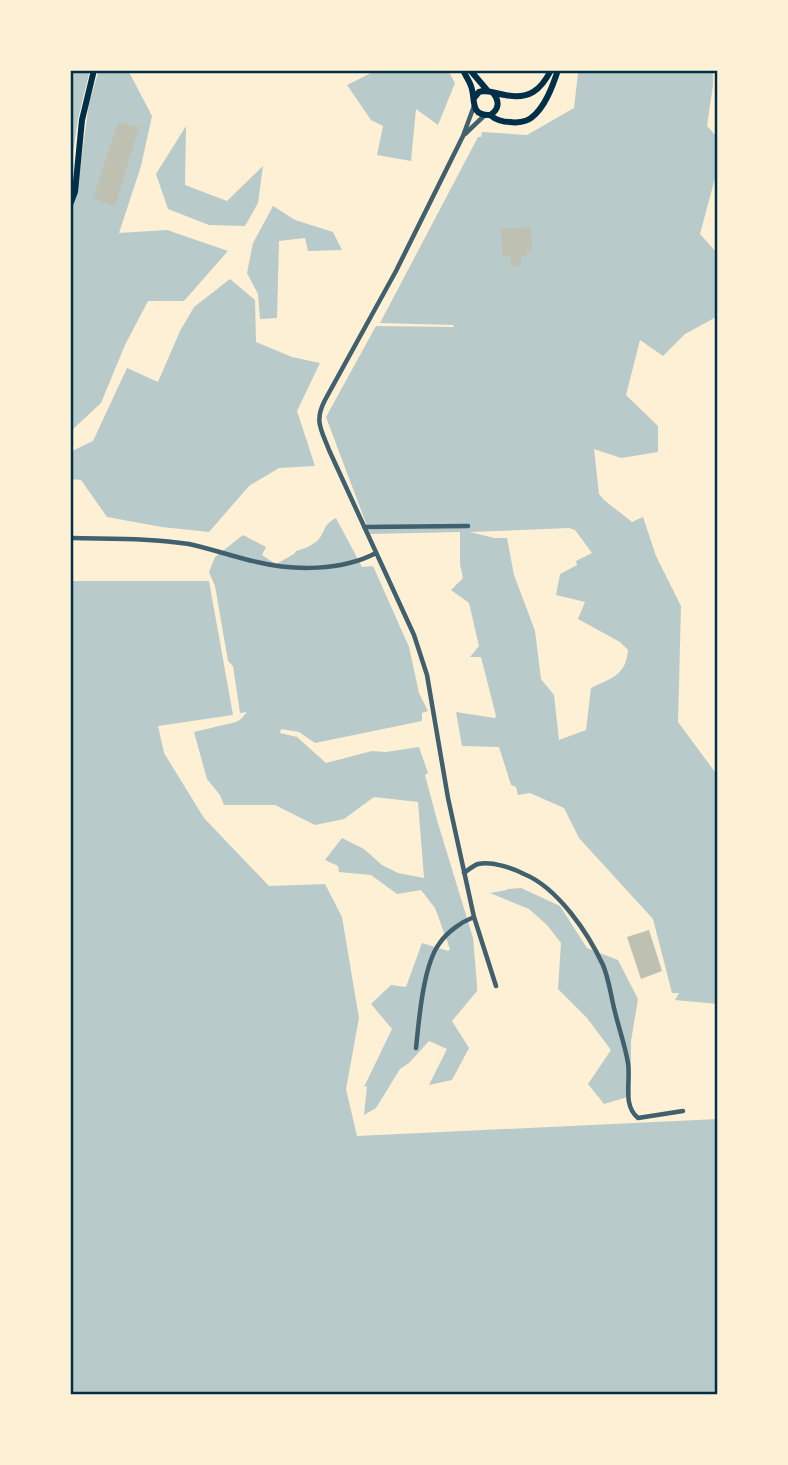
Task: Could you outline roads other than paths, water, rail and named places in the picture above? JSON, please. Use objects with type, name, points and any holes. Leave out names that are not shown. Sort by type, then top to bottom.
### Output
[{"type":"main road","points":[[70,205],[75,192],[82,120],[94,70]]},
{"type":"main road","points":[[463,70],[478,113],[498,121],[511,122],[531,118],[544,102],[558,70]]},
{"type":"main road","points":[[470,70],[497,97],[496,110],[487,115]]},
{"type":"main road","points":[[474,98],[479,92],[489,91],[513,97],[531,94],[541,87],[551,70]]},
{"type":"street","points":[[474,106],[463,136],[396,271],[319,411],[320,426],[329,450],[414,635],[427,675],[464,873],[474,918],[496,986]]},
{"type":"street","points":[[463,136],[487,115]]},
{"type":"street","points":[[363,527],[468,526]]},
{"type":"street","points":[[72,538],[168,541],[258,563],[291,567],[337,565],[362,560],[376,553]]},
{"type":"street","points":[[464,873],[478,864],[500,865],[530,876],[560,901],[575,918],[603,966],[624,1039],[629,1067],[629,1105],[632,1113],[638,1118],[683,1111]]},
{"type":"street","points":[[416,1048],[422,996],[431,960],[439,944],[460,925],[474,918]]}]
